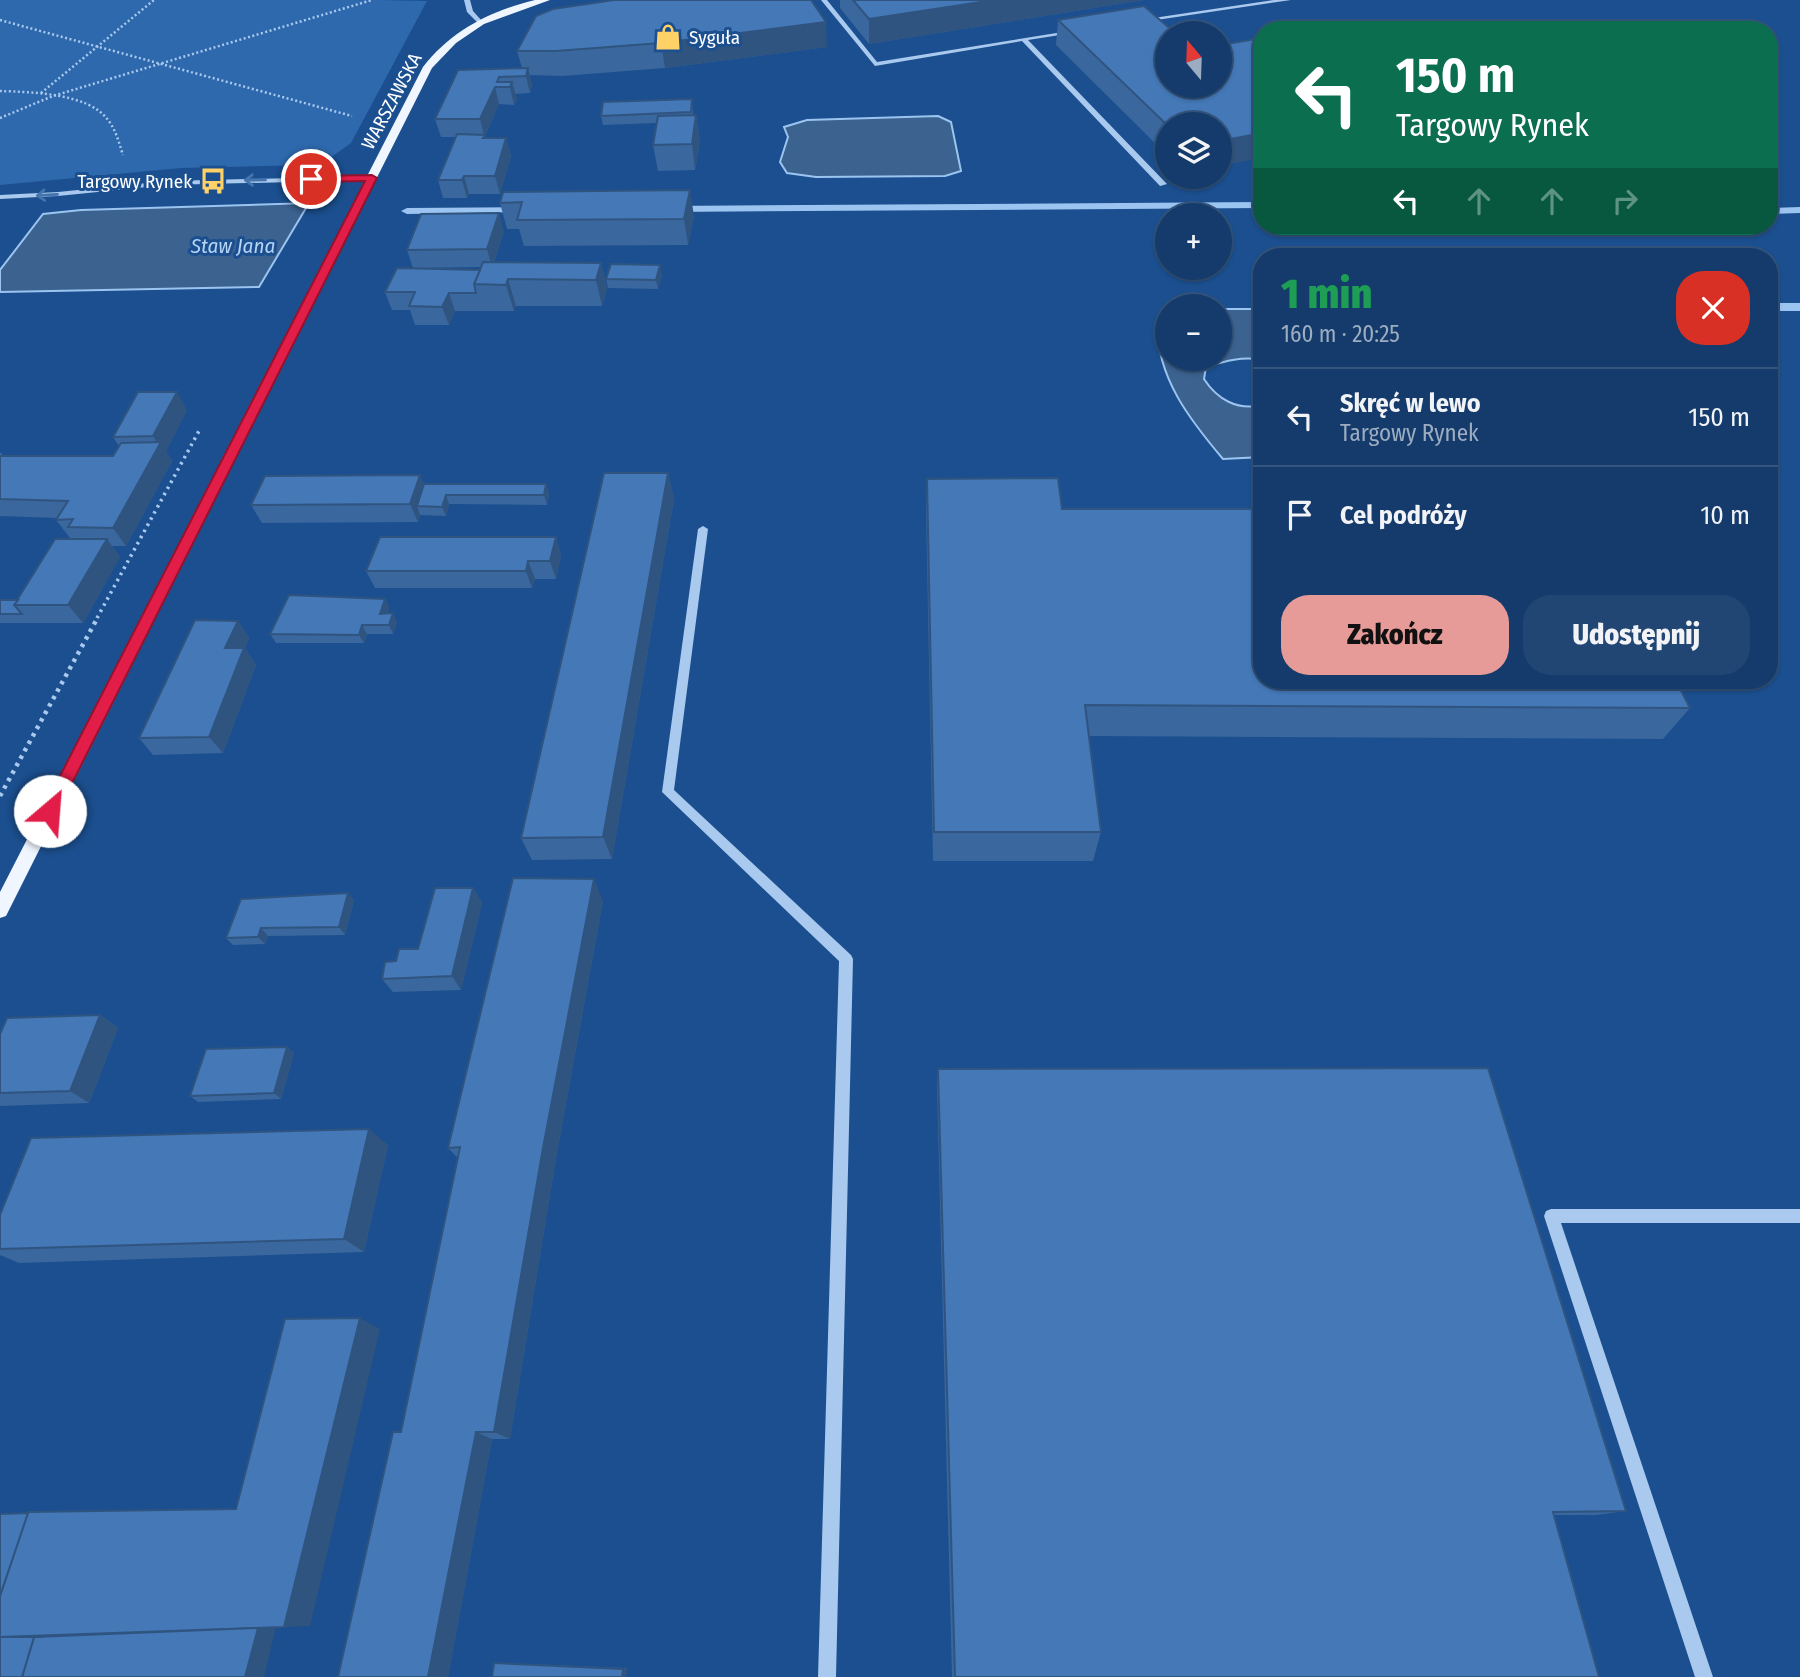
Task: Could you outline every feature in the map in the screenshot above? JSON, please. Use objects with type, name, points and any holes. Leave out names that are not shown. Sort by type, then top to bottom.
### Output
[{"type":"main road","name":"WARSZAWSKA","points":[[0,910],[428,67],[451,40],[479,21],[522,5],[546,0]]},
{"type":"street","points":[[467,0],[470,12],[479,21]]},
{"type":"street","points":[[824,0],[875,64],[1076,30]]},
{"type":"street","points":[[1130,22],[1288,0]]},
{"type":"street","points":[[1023,39],[1155,176]]},
{"type":"street","points":[[0,197],[167,183],[372,178]]},
{"type":"street","points":[[703,529],[668,792],[846,959],[827,1677]]},
{"type":"street","points":[[1704,1677],[1551,1216],[1800,1216]]},
{"type":"path","points":[[41,93],[154,0]]},
{"type":"path","points":[[0,118],[53,96],[372,0]]},
{"type":"path","points":[[0,20],[352,116]]},
{"type":"path","points":[[0,91],[41,93],[88,105],[105,116],[125,161]]},
{"type":"path","points":[[0,796],[204,422]]},
{"type":"shaded area","points":[[0,0],[427,1],[351,143],[326,161],[303,165],[181,168],[0,185]]},
{"type":"water","points":[[938,116],[951,122],[961,171],[945,176],[816,177],[787,173],[780,162],[788,137],[784,127],[807,120]]},
{"type":"water","name":"Staw Jana","points":[[309,203],[259,287],[0,292],[0,270],[43,214],[81,210]]},
{"type":"water","points":[[1232,309],[1253,309],[1253,359],[1232,360]]},
{"type":"water","points":[[1166,371],[1205,371],[1204,379],[1221,398],[1236,405],[1253,406],[1253,457],[1223,459],[1188,413]]},
{"type":"building","points":[[614,0],[811,0],[826,22],[661,43],[556,51],[517,51],[536,16],[553,9]]},
{"type":"building","points":[[853,0],[994,0],[869,19]]},
{"type":"building","points":[[1144,6],[1161,21],[1155,21],[1155,98],[1232,98],[1232,43],[1253,40],[1253,135],[1232,139],[1232,112],[1155,113],[1058,20]]},
{"type":"building","points":[[528,68],[526,76],[499,77],[497,82],[512,82],[510,87],[495,87],[480,119],[435,119],[458,70]]},
{"type":"building","points":[[692,99],[691,112],[601,116],[603,102]]},
{"type":"building","points":[[696,115],[692,144],[653,145],[658,116]]},
{"type":"building","points":[[457,134],[506,138],[495,176],[464,176],[462,180],[438,180]]},
{"type":"building","points":[[690,190],[684,219],[517,220],[522,202],[500,203],[503,192]]},
{"type":"building","points":[[499,213],[487,249],[407,250],[421,214]]},
{"type":"building","points":[[483,262],[601,263],[596,280],[508,279],[506,285],[474,284]]},
{"type":"building","points":[[611,264],[660,265],[656,280],[606,279]]},
{"type":"building","points":[[397,268],[480,270],[474,284],[476,293],[449,293],[442,307],[409,306],[415,292],[385,292]]},
{"type":"building","points":[[138,392],[177,392],[153,436],[113,437]]},
{"type":"building","points":[[161,442],[113,528],[68,527],[73,519],[56,520],[68,501],[0,499],[0,456],[113,456],[121,443]]},
{"type":"building","points":[[604,473],[668,473],[603,837],[521,838]]},
{"type":"building","points":[[420,475],[410,504],[251,505],[265,476]]},
{"type":"building","points":[[1058,478],[1062,509],[1253,509],[1253,689],[1680,689],[1690,708],[1085,705],[1101,832],[934,832],[927,479]]},
{"type":"building","points":[[424,484],[546,484],[544,495],[446,495],[442,507],[417,506]]},
{"type":"building","points":[[380,537],[556,537],[550,561],[528,561],[526,571],[366,571]]},
{"type":"building","points":[[55,539],[107,539],[68,605],[14,605]]},
{"type":"building","points":[[289,595],[385,599],[380,614],[393,613],[389,625],[362,625],[359,635],[270,634]]},
{"type":"building","points":[[0,600],[18,600],[14,605],[22,614],[0,614]]},
{"type":"building","points":[[195,620],[238,621],[225,648],[244,648],[209,737],[139,738]]},
{"type":"building","points":[[513,878],[594,879],[543,1148],[494,1432],[476,1432],[428,1677],[338,1677],[393,1432],[401,1432],[460,1147],[448,1148]]},
{"type":"building","points":[[435,888],[473,888],[452,976],[382,979],[385,962],[396,961],[399,949],[418,949]]},
{"type":"building","points":[[348,893],[339,927],[261,928],[258,937],[226,938],[241,899]]},
{"type":"building","points":[[100,1015],[70,1091],[0,1093],[0,1034],[7,1018]]},
{"type":"building","points":[[287,1047],[274,1093],[190,1096],[206,1049]]},
{"type":"building","points":[[1488,1068],[1626,1511],[1553,1512],[1599,1677],[955,1677],[938,1069]]},
{"type":"building","points":[[369,1129],[344,1239],[0,1249],[0,1215],[31,1138]]},
{"type":"building","points":[[360,1318],[284,1627],[0,1637],[0,1596],[28,1512],[236,1509],[285,1319]]},
{"type":"building","points":[[28,1513],[0,1596],[0,1514]]},
{"type":"building","points":[[258,1628],[245,1677],[22,1677],[34,1637]]},
{"type":"building","points":[[0,1637],[34,1637],[22,1677],[0,1677]]},
{"type":"building","points":[[494,1663],[623,1669],[622,1677],[492,1677]]},
{"type":"waterway","points":[[669,209],[1253,205]]},
{"type":"waterway","points":[[407,211],[526,210]]},
{"type":"waterway","points":[[1778,211],[1800,210]]},
{"type":"waterway","points":[[1778,307],[1800,307]]},
{"type":"place","name":"Syguła","points":[[668,37]]},
{"type":"place","name":"Targowy Rynek","points":[[213,181]]},
{"type":"route","points":[[50,811],[372,178],[311,179]]}]
